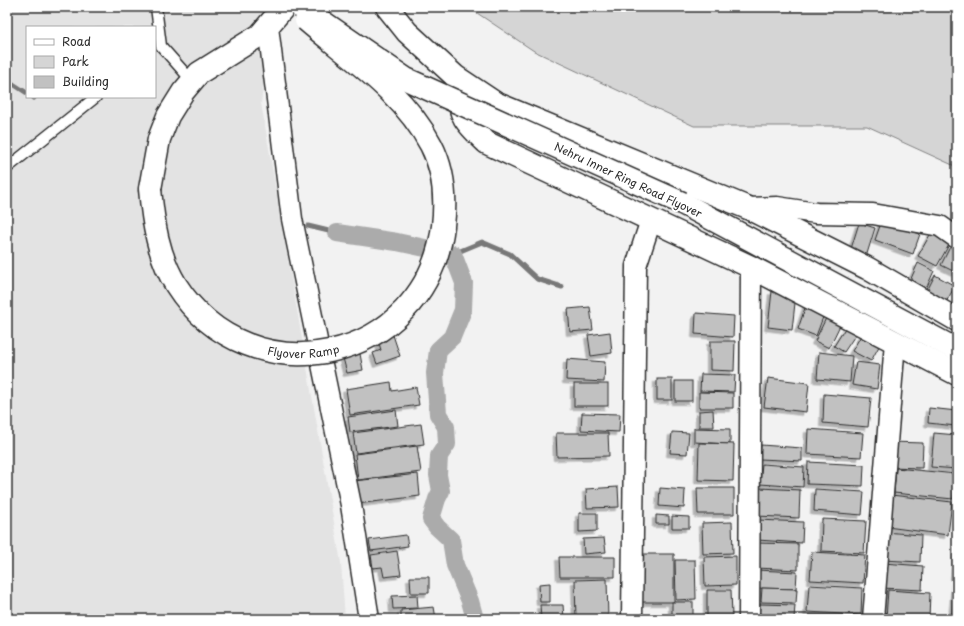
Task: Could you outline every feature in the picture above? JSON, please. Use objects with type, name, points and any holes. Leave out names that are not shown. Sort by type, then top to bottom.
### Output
[{"type":"main road","name":"Flyover Ramp","points":[[284,7],[260,35],[199,73],[192,81],[168,116],[159,139],[150,188],[156,234],[164,261],[177,286],[195,308],[215,327],[258,348],[282,353],[310,355],[351,346],[374,335],[396,319],[412,303],[435,263],[442,235],[446,207],[442,177],[431,146],[403,105],[378,81],[290,7]]},
{"type":"main road","name":"Nehru Inner Ring Road Flyover","points":[[301,7],[406,79],[682,203],[957,350]]},
{"type":"main road","points":[[387,7],[406,32],[456,77],[495,103],[748,208],[866,268],[957,320]]},
{"type":"main road","points":[[456,77],[458,104],[465,123],[487,143],[752,267],[957,374]]},
{"type":"street","points":[[268,27],[292,219],[351,505],[369,619]]},
{"type":"street","points":[[748,208],[777,207],[816,213],[873,214],[940,226],[957,238]]},
{"type":"street","points":[[632,619],[636,266],[651,220]]},
{"type":"street","points":[[749,619],[752,267]]},
{"type":"street","points":[[874,619],[895,342]]},
{"type":"lane","points":[[156,7],[158,48],[192,81]]},
{"type":"lane","points":[[7,168],[95,98]]},
{"type":"shaded area","points":[[7,7],[274,7],[261,103],[341,563],[345,619],[7,619]]},
{"type":"green space","points":[[468,7],[957,7],[957,167],[867,126],[694,126],[534,51]]},
{"type":"building","points":[[882,220],[920,234],[913,254],[875,240]]},
{"type":"building","points":[[859,223],[875,228],[866,257],[850,252]]},
{"type":"building","points":[[931,233],[950,243],[937,266],[918,256]]},
{"type":"building","points":[[951,245],[957,248],[957,273],[941,265]]},
{"type":"building","points":[[918,263],[934,271],[925,291],[909,283]]},
{"type":"building","points":[[935,275],[955,286],[945,304],[926,293]]},
{"type":"building","points":[[772,291],[796,294],[792,330],[768,327]]},
{"type":"building","points":[[807,302],[826,309],[816,336],[798,329]]},
{"type":"building","points":[[590,307],[593,330],[570,332],[568,309]]},
{"type":"building","points":[[696,313],[734,316],[733,337],[695,334]]},
{"type":"building","points":[[828,314],[842,321],[829,348],[815,341]]},
{"type":"building","points":[[849,322],[860,328],[844,352],[834,346]]},
{"type":"building","points":[[865,329],[883,339],[871,361],[852,351]]},
{"type":"building","points":[[610,332],[612,353],[591,356],[588,335]]},
{"type":"building","points":[[393,335],[400,356],[377,364],[373,353],[381,350],[378,340]]},
{"type":"building","points":[[710,341],[735,341],[734,371],[710,370]]},
{"type":"building","points":[[819,352],[852,356],[850,382],[817,379]]},
{"type":"building","points":[[360,354],[363,370],[347,373],[343,358]]},
{"type":"building","points":[[567,359],[605,362],[604,382],[566,380]]},
{"type":"building","points":[[856,362],[880,365],[877,389],[852,385]]},
{"type":"building","points":[[701,374],[735,375],[734,392],[700,391]]},
{"type":"building","points":[[768,378],[809,383],[806,412],[764,407]]},
{"type":"building","points":[[657,379],[672,379],[672,400],[657,400]]},
{"type":"building","points":[[675,381],[692,381],[692,401],[675,401]]},
{"type":"building","points":[[391,382],[392,391],[416,387],[419,405],[350,415],[346,389]]},
{"type":"building","points":[[574,384],[608,384],[608,406],[574,406]]},
{"type":"building","points":[[699,392],[733,393],[733,408],[699,408]]},
{"type":"building","points":[[824,394],[871,398],[868,427],[823,423]]},
{"type":"building","points":[[929,408],[957,411],[956,426],[928,423]]},
{"type":"building","points":[[396,410],[398,426],[350,432],[348,417]]},
{"type":"building","points":[[713,410],[714,427],[699,427],[699,411]]},
{"type":"building","points":[[582,413],[620,414],[619,432],[581,430]]},
{"type":"building","points":[[421,424],[424,444],[356,453],[353,433]]},
{"type":"building","points":[[694,428],[730,429],[730,444],[694,442]]},
{"type":"building","points":[[808,429],[863,433],[861,457],[807,454]]},
{"type":"building","points":[[672,432],[689,433],[687,454],[670,453]]},
{"type":"building","points":[[556,433],[608,433],[609,456],[557,457]]},
{"type":"building","points":[[934,433],[957,435],[957,469],[931,467]]},
{"type":"building","points":[[891,442],[923,443],[922,468],[890,467]]},
{"type":"building","points":[[699,443],[734,444],[733,481],[698,480]]},
{"type":"building","points":[[761,445],[802,448],[802,461],[760,459]]},
{"type":"building","points":[[417,446],[421,472],[358,480],[355,454]]},
{"type":"building","points":[[808,462],[864,465],[863,486],[807,484]]},
{"type":"building","points":[[762,464],[804,467],[803,487],[760,484]]},
{"type":"building","points":[[896,468],[956,474],[953,499],[894,493]]},
{"type":"building","points":[[418,474],[420,496],[357,504],[354,481]]},
{"type":"building","points":[[618,487],[619,507],[587,508],[586,489]]},
{"type":"building","points":[[660,488],[685,490],[684,508],[659,506]]},
{"type":"building","points":[[697,488],[734,488],[734,514],[698,514]]},
{"type":"building","points":[[759,488],[800,490],[799,518],[757,516]]},
{"type":"building","points":[[815,489],[864,492],[862,515],[814,511]]},
{"type":"building","points":[[891,495],[952,502],[948,535],[887,527]]},
{"type":"building","points":[[579,513],[597,513],[597,531],[579,532]]},
{"type":"building","points":[[656,515],[669,516],[669,524],[656,524]]},
{"type":"building","points":[[672,516],[689,517],[689,528],[672,528]]},
{"type":"building","points":[[822,519],[866,521],[864,553],[821,551]]},
{"type":"building","points":[[758,520],[803,522],[802,543],[757,540]]},
{"type":"building","points":[[732,522],[733,553],[703,554],[702,523]]},
{"type":"building","points":[[885,532],[921,535],[920,562],[883,560]]},
{"type":"building","points":[[406,535],[408,546],[371,551],[369,540]]},
{"type":"building","points":[[604,538],[606,552],[584,554],[583,539]]},
{"type":"building","points":[[757,543],[798,544],[798,570],[756,568]]},
{"type":"building","points":[[957,543],[957,577],[954,576]]},
{"type":"building","points":[[397,551],[401,575],[384,577],[382,567],[373,568],[371,555]]},
{"type":"building","points":[[812,552],[865,555],[863,583],[810,580]]},
{"type":"building","points":[[639,554],[674,554],[674,602],[640,602]]},
{"type":"building","points":[[736,556],[736,585],[705,586],[704,557]]},
{"type":"building","points":[[559,557],[615,557],[615,577],[560,577]]},
{"type":"building","points":[[675,560],[695,560],[696,599],[676,600]]},
{"type":"building","points":[[883,563],[923,566],[922,590],[882,588]]},
{"type":"building","points":[[756,570],[797,572],[796,589],[756,588]]},
{"type":"building","points":[[410,577],[429,577],[429,593],[411,593]]},
{"type":"building","points":[[607,579],[608,619],[576,619],[575,580]]},
{"type":"building","points":[[955,581],[957,581],[957,616],[952,616]]},
{"type":"building","points":[[550,583],[550,602],[540,602],[539,584]]},
{"type":"building","points":[[809,585],[862,588],[861,615],[807,612]]},
{"type":"building","points":[[762,588],[797,589],[796,603],[761,602]]},
{"type":"building","points":[[707,590],[731,590],[732,616],[707,616]]},
{"type":"building","points":[[888,590],[930,593],[929,619],[886,619]]},
{"type":"building","points":[[417,595],[418,608],[393,609],[392,596]]},
{"type":"building","points":[[672,602],[693,602],[693,619],[672,619]]},
{"type":"building","points":[[760,604],[795,605],[794,619],[759,619]]},
{"type":"building","points":[[540,605],[563,605],[564,619],[541,619]]},
{"type":"building","points":[[434,607],[436,619],[401,619],[401,610]]},
{"type":"waterway","points":[[7,80],[26,92]]},
{"type":"waterway","points":[[308,226],[337,233]]},
{"type":"waterway","points":[[337,233],[397,242],[453,254],[464,283],[463,310],[452,337],[438,350],[435,373],[438,414],[446,427],[447,444],[439,456],[438,475],[441,491],[431,519],[451,540],[455,565],[470,601],[475,619]]},
{"type":"waterway","points":[[453,254],[482,242],[510,254],[537,279],[562,287]]}]
